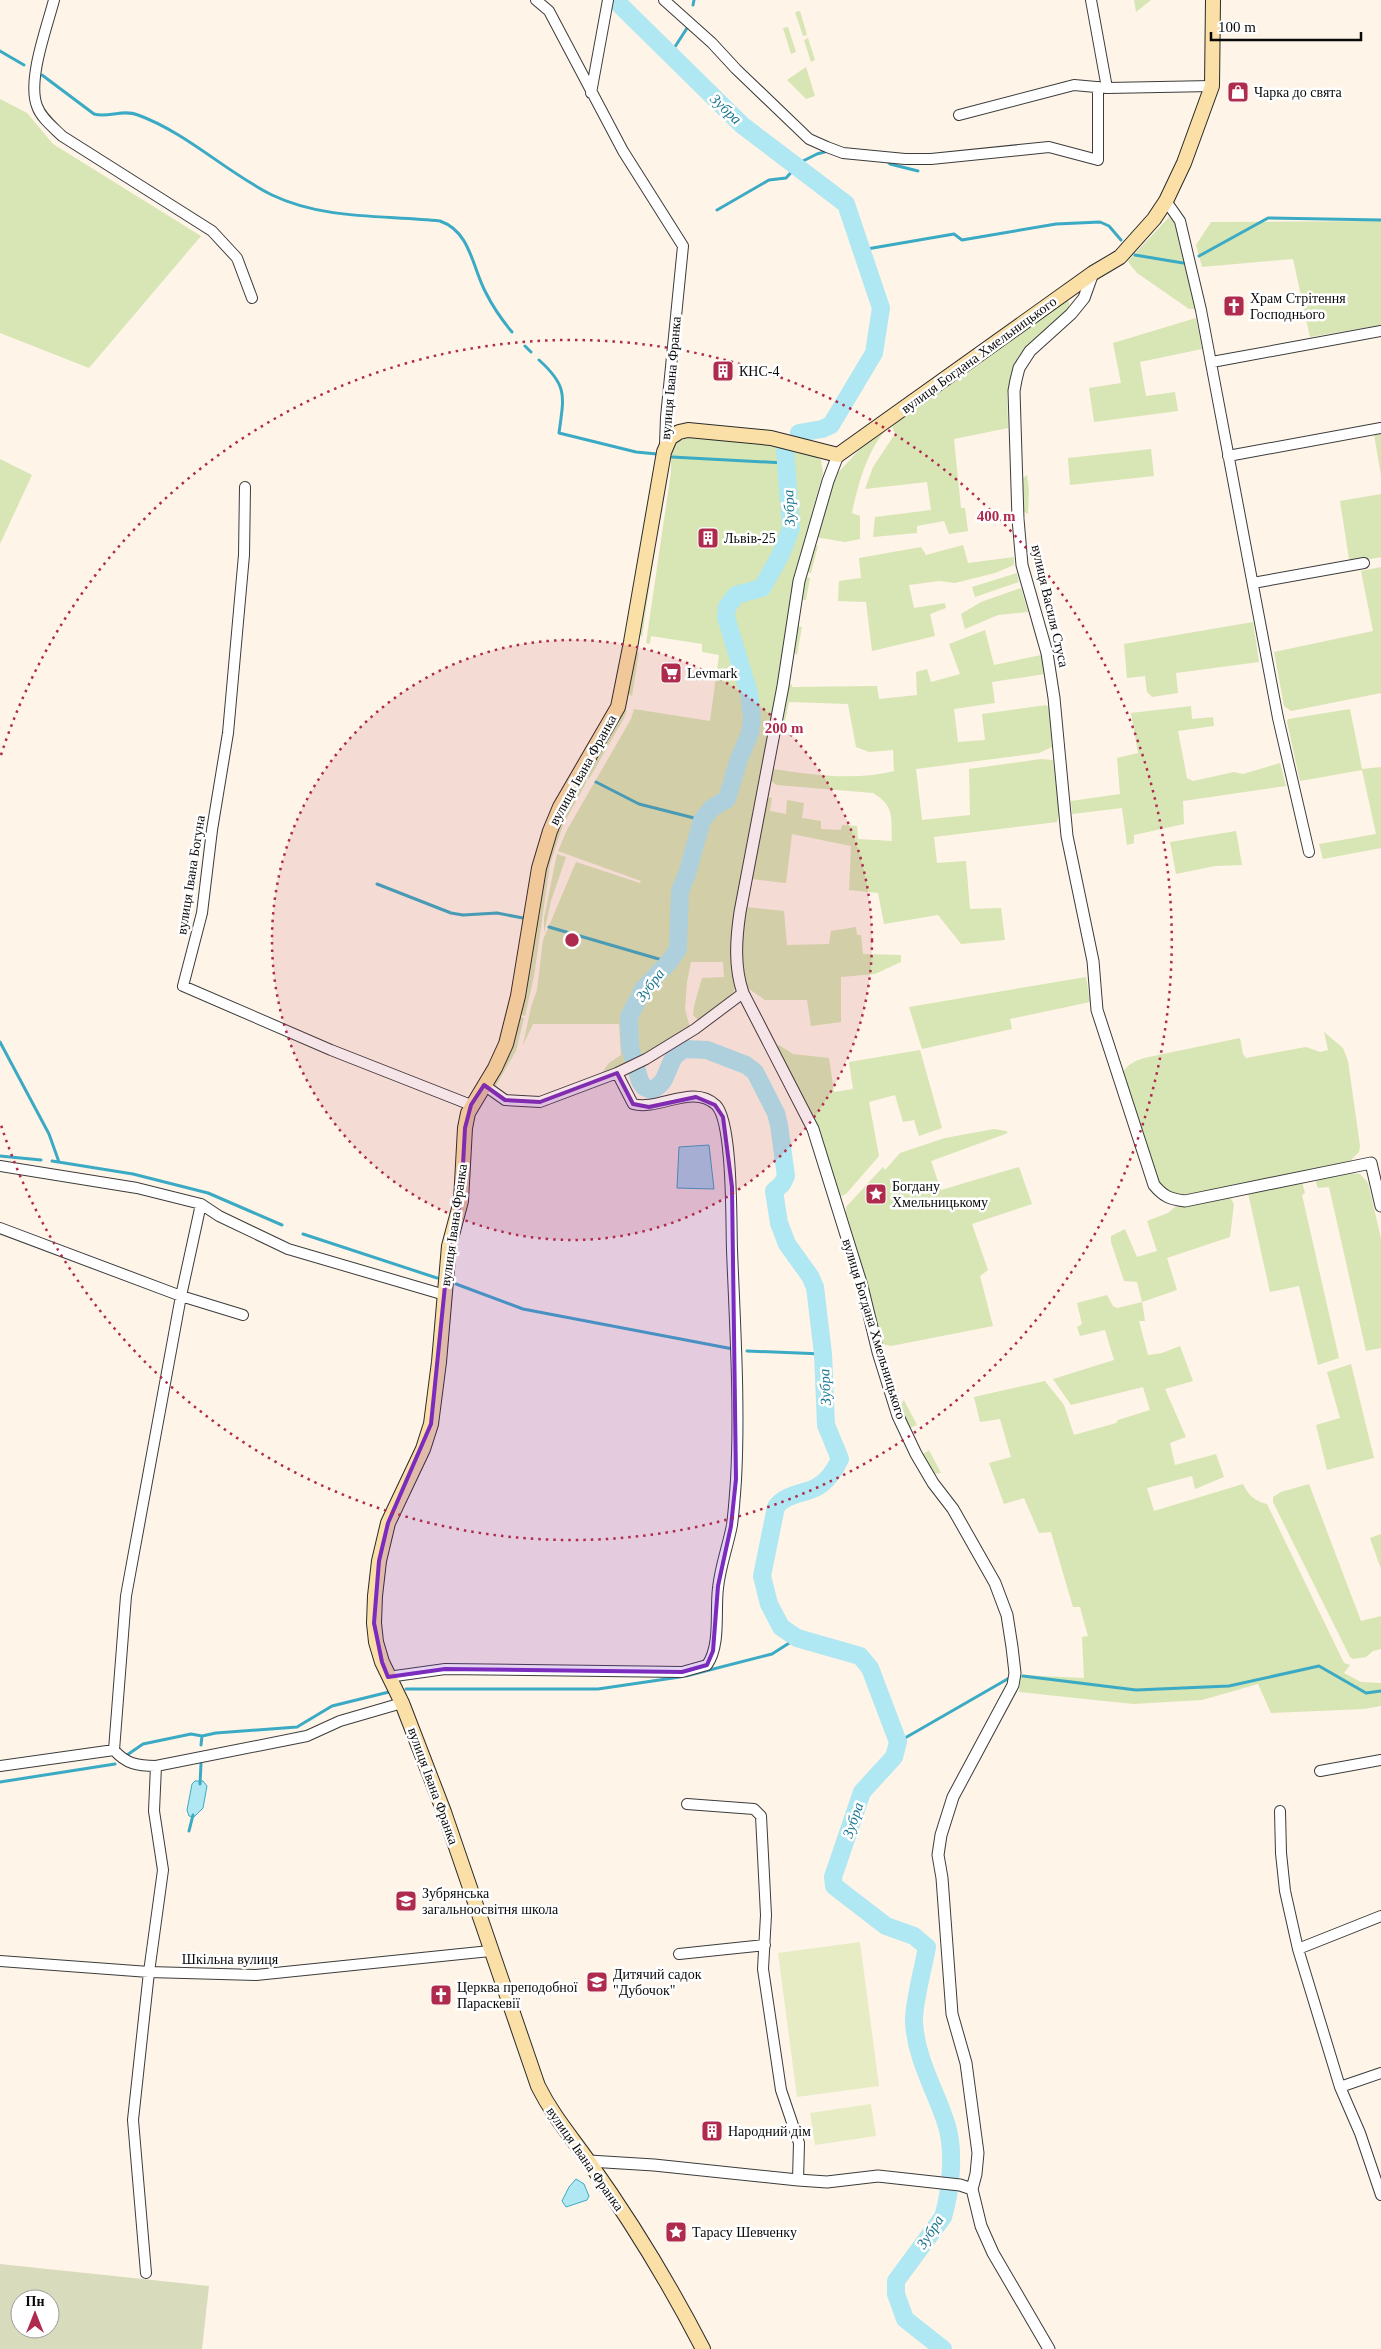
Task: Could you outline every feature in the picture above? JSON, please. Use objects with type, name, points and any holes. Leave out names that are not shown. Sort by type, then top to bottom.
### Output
[{"type":"main road","name":"вулиця Богдана Хмельницького","points":[[838,455],[1094,273],[1120,257],[1154,219],[1166,201],[1184,163],[1212,86],[1213,0]]},
{"type":"main road","points":[[665,445],[670,438],[679,432],[688,430],[780,440],[838,455]]},
{"type":"main road","name":"вулиця Івана Франка","points":[[665,445],[620,699],[560,807],[544,848],[514,1017],[502,1054],[471,1105],[465,1128],[461,1201],[449,1246],[430,1424],[422,1450],[388,1523],[379,1562],[374,1623],[376,1642],[388,1676],[402,1703],[453,1836],[490,1951],[538,2086],[550,2112],[589,2161],[618,2205],[703,2349]]},
{"type":"street","points":[[54,0],[35,75],[34,95],[37,107],[62,136],[212,231],[237,258],[252,298]]},
{"type":"street","name":"вулиця Івана Франка","points":[[536,0],[549,10],[623,151],[683,246],[666,417],[665,445]]},
{"type":"street","points":[[664,0],[712,43],[809,139],[843,153],[905,159],[931,159],[1049,147],[1098,160],[1103,88],[1091,0]]},
{"type":"street","points":[[591,93],[606,3]]},
{"type":"street","points":[[959,115],[1074,85],[1103,88],[1212,86]]},
{"type":"street","points":[[1166,201],[1180,221],[1212,362],[1278,718],[1309,852]]},
{"type":"street","name":"вулиця Василя Стуса","points":[[1094,273],[1084,298],[1071,314],[1030,351],[1020,368],[1014,391],[1018,519],[1022,565],[1047,653],[1054,698],[1067,836],[1093,961],[1097,1010],[1154,1186],[1162,1195],[1185,1201],[1371,1163],[1381,1206]]},
{"type":"street","points":[[1212,362],[1381,331]]},
{"type":"street","points":[[1228,456],[1381,428]]},
{"type":"street","name":"вулиця Богдана Хмельницького","points":[[838,455],[828,481],[799,581],[783,686],[737,929],[737,964],[743,994],[813,1129],[862,1286],[878,1352],[898,1416],[916,1454],[978,1550],[996,1583],[1007,1615],[1015,1673],[1013,1685],[952,1797],[941,1835],[938,1855],[942,1878],[952,2014],[966,2063],[978,2153],[972,2189],[980,2226],[993,2253],[1049,2349]]},
{"type":"street","name":"вулиця Івана Богуна","points":[[246,487],[244,555],[228,733],[212,830],[202,913],[183,986],[331,1050],[471,1105]]},
{"type":"street","points":[[1253,583],[1364,563]]},
{"type":"street","points":[[484,1086],[505,1100],[540,1102],[628,1069],[695,1029],[743,994]]},
{"type":"street","points":[[388,1676],[445,1669],[682,1672],[707,1665],[713,1651],[718,1586],[731,1526],[736,1479],[736,1344],[732,1248],[732,1187],[724,1123],[720,1110],[706,1099],[696,1097],[681,1098],[649,1107],[633,1104],[617,1073]]},
{"type":"street","points":[[0,1166],[137,1188],[201,1204],[219,1216],[288,1249],[445,1295]]},
{"type":"street","points":[[201,1204],[181,1296],[126,1596],[114,1750],[123,1760],[132,1764],[156,1766],[307,1736],[340,1721],[402,1703]]},
{"type":"street","points":[[0,1228],[181,1296],[243,1315]]},
{"type":"street","points":[[0,1766],[114,1750]]},
{"type":"street","points":[[1320,1771],[1381,1760]]},
{"type":"street","points":[[146,2274],[133,2120],[148,1972],[163,1870],[154,1811],[156,1766]]},
{"type":"street","points":[[687,1804],[754,1809],[761,1816],[766,1915],[763,1969],[781,2090],[799,2143],[798,2180]]},
{"type":"street","points":[[1280,1811],[1280,1853],[1298,1949],[1340,2087],[1360,2133],[1381,2195]]},
{"type":"street","points":[[1298,1949],[1381,1916]]},
{"type":"street","points":[[679,1954],[765,1945]]},
{"type":"street","name":"Шкільна вулиця","points":[[0,1961],[148,1972],[256,1975],[490,1951]]},
{"type":"street","points":[[1340,2087],[1381,2073]]},
{"type":"street","points":[[589,2161],[654,2165],[827,2182],[878,2176],[960,2185],[972,2189]]},
{"type":"highlighted area","points":[[617,1073],[633,1104],[649,1107],[696,1097],[715,1105],[723,1117],[732,1187],[736,1479],[731,1526],[718,1586],[713,1651],[707,1665],[700,1668],[682,1672],[445,1669],[388,1677],[382,1662],[374,1623],[379,1561],[388,1523],[431,1424],[449,1246],[461,1201],[465,1128],[471,1105],[484,1085],[505,1100],[540,1102]]},
{"type":"green space","points":[[1134,0],[1151,0],[1136,12]]},
{"type":"green space","points":[[800,11],[807,35],[803,36],[795,12]]},
{"type":"green space","points":[[788,27],[796,52],[791,54],[783,28]]},
{"type":"green space","points":[[808,38],[815,60],[811,62],[804,40]]},
{"type":"green space","points":[[806,67],[815,96],[806,99],[787,80]]},
{"type":"green space","points":[[0,99],[27,113],[53,144],[201,236],[89,368],[0,333]]},
{"type":"green space","points":[[1169,217],[1175,224],[1197,309],[1189,309],[1137,273],[1128,261]]},
{"type":"green space","points":[[1381,221],[1381,325],[1310,337],[1293,259],[1202,267],[1196,245],[1211,222]]},
{"type":"green space","points":[[1066,299],[1069,302],[1069,307],[1013,372],[1007,393],[1008,428],[954,439],[961,508],[965,508],[968,531],[949,534],[944,521],[917,526],[917,533],[873,537],[875,517],[931,510],[927,482],[865,489],[873,467],[895,434],[892,426]]},
{"type":"green space","points":[[1196,318],[1202,349],[1140,362],[1146,396],[1175,392],[1178,411],[1094,422],[1089,388],[1121,383],[1113,343]]},
{"type":"green space","points":[[885,431],[868,459],[854,502],[852,513],[860,516],[860,539],[845,542],[815,537],[834,477],[860,449]]},
{"type":"green space","points":[[1381,433],[1381,476],[1374,434]]},
{"type":"green space","points":[[694,437],[742,440],[794,448],[809,453],[821,460],[823,473],[793,581],[795,585],[781,666],[733,914],[736,987],[731,996],[701,1021],[698,1020],[693,1015],[702,978],[724,977],[723,962],[691,962],[685,1009],[690,1028],[632,1064],[605,1076],[601,1074],[609,1063],[621,1055],[619,1024],[533,1024],[523,1045],[531,1007],[537,990],[543,940],[576,862],[640,883],[641,881],[558,851],[567,830],[631,719],[634,709],[710,721],[719,655],[702,652],[702,644],[651,636],[650,644],[646,643],[673,448],[680,441]]},
{"type":"green space","points":[[1151,449],[1154,476],[1070,485],[1068,458]]},
{"type":"green space","points":[[0,459],[32,475],[0,544]]},
{"type":"green space","points":[[1027,475],[1029,490],[1028,514],[1023,511],[1023,478]]},
{"type":"green space","points":[[1381,494],[1381,557],[1356,562],[1349,559],[1340,501]]},
{"type":"green space","points":[[660,513],[642,637],[639,633]]},
{"type":"green space","points":[[814,545],[818,546],[811,573],[807,572]]},
{"type":"green space","points":[[963,545],[968,563],[1014,557],[1014,565],[995,573],[955,583],[939,581],[909,585],[914,608],[945,603],[946,608],[930,614],[935,636],[872,651],[866,602],[838,601],[839,581],[861,578],[859,558],[921,547],[926,555]]},
{"type":"green space","points":[[1381,567],[1381,693],[1291,711],[1284,706],[1274,652],[1373,631],[1361,571]]},
{"type":"green space","points":[[1017,573],[1019,582],[975,597],[972,587]]},
{"type":"green space","points":[[805,577],[810,578],[806,600],[804,600],[802,599]]},
{"type":"green space","points":[[1021,588],[1028,612],[998,615],[965,629],[961,614],[981,602]]},
{"type":"green space","points":[[1253,622],[1259,662],[1176,673],[1178,693],[1152,697],[1147,692],[1145,676],[1127,678],[1124,644]]},
{"type":"green space","points":[[796,626],[802,627],[797,655],[793,652]]},
{"type":"green space","points":[[985,630],[994,665],[1041,655],[1045,674],[992,682],[995,703],[954,709],[958,742],[985,740],[982,714],[1046,705],[1049,708],[1052,747],[1039,753],[916,769],[922,820],[970,815],[969,769],[1041,759],[1053,760],[1059,813],[1057,822],[934,837],[937,863],[966,861],[970,909],[1001,908],[1005,940],[961,944],[938,915],[884,924],[878,893],[849,890],[851,846],[792,834],[786,883],[752,879],[766,797],[772,798],[770,811],[786,814],[787,800],[804,803],[802,818],[821,821],[821,829],[841,830],[842,825],[857,826],[858,839],[892,841],[890,813],[885,803],[873,793],[777,785],[771,781],[773,769],[819,775],[849,776],[864,776],[894,771],[893,750],[869,752],[856,747],[848,704],[789,702],[785,721],[782,720],[788,685],[792,684],[792,687],[877,686],[879,699],[917,695],[916,672],[927,669],[931,682],[960,674],[949,644]]},
{"type":"green space","points":[[639,652],[632,696],[628,693],[634,655]]},
{"type":"green space","points":[[1191,706],[1192,719],[1213,717],[1214,726],[1178,731],[1187,778],[1193,781],[1234,772],[1243,774],[1280,763],[1286,786],[1183,801],[1184,824],[1134,835],[1134,843],[1127,845],[1122,808],[1072,814],[1071,801],[1120,794],[1117,758],[1138,753],[1131,713]]},
{"type":"green space","points":[[1350,709],[1362,769],[1381,767],[1381,848],[1323,859],[1319,844],[1376,834],[1362,770],[1300,781],[1287,722],[1288,719]]},
{"type":"green space","points":[[627,710],[589,779],[583,775],[591,768],[620,713]]},
{"type":"green space","points":[[581,778],[587,781],[563,825],[550,864],[534,976],[525,1016],[520,1014],[536,914],[551,843]]},
{"type":"green space","points":[[1236,831],[1242,865],[1215,866],[1176,874],[1170,842]]},
{"type":"green space","points":[[557,854],[566,857],[551,901],[544,933],[544,918]]},
{"type":"green space","points":[[746,907],[784,911],[787,945],[829,944],[831,931],[856,927],[857,935],[861,935],[863,954],[901,955],[901,962],[875,974],[841,977],[841,1022],[811,1026],[807,1000],[765,1000],[746,987],[742,947]]},
{"type":"green space","points":[[1086,977],[1090,1002],[1010,1019],[1012,1029],[922,1049],[909,1007]]},
{"type":"green space","points":[[519,1017],[524,1018],[516,1051],[494,1089],[495,1082]]},
{"type":"green space","points":[[1324,1032],[1343,1048],[1348,1061],[1360,1146],[1359,1152],[1350,1161],[1190,1195],[1172,1193],[1165,1190],[1158,1183],[1122,1074],[1129,1065],[1144,1058],[1240,1038],[1243,1054],[1246,1058],[1306,1047],[1320,1052],[1328,1050]]},
{"type":"green space","points":[[779,1045],[793,1054],[829,1058],[834,1092],[853,1089],[849,1062],[920,1050],[942,1128],[919,1136],[914,1120],[903,1122],[895,1095],[869,1102],[879,1156],[846,1194],[841,1196],[838,1194],[824,1147],[809,1108],[775,1051]]},
{"type":"green space","points":[[994,1129],[1008,1133],[931,1161],[941,1190],[1019,1167],[1032,1204],[972,1224],[988,1270],[980,1276],[993,1326],[891,1346],[882,1344],[846,1216],[846,1207],[883,1167],[885,1170],[900,1153],[945,1138]]},
{"type":"green space","points":[[1347,1173],[1360,1174],[1368,1183],[1381,1238],[1381,1348],[1366,1351],[1329,1187],[1318,1188],[1316,1183],[1318,1178]]},
{"type":"green space","points":[[1302,1182],[1305,1193],[1302,1195],[1339,1358],[1318,1365],[1299,1286],[1270,1292],[1248,1193]]},
{"type":"green space","points":[[1230,1197],[1234,1204],[1230,1237],[1167,1258],[1177,1290],[1142,1302],[1137,1282],[1124,1281],[1111,1242],[1111,1236],[1125,1229],[1137,1257],[1157,1251],[1147,1221],[1168,1213],[1175,1207]]},
{"type":"green space","points":[[1107,1295],[1113,1306],[1117,1308],[1142,1302],[1145,1321],[1139,1321],[1148,1355],[1162,1353],[1180,1346],[1193,1381],[1165,1389],[1186,1437],[1170,1443],[1175,1465],[1216,1454],[1224,1477],[1195,1489],[1192,1476],[1147,1488],[1154,1511],[1243,1484],[1247,1491],[1259,1502],[1267,1504],[1344,1663],[1350,1665],[1344,1673],[1361,1682],[1381,1683],[1381,1706],[1364,1709],[1271,1713],[1258,1684],[1202,1700],[1133,1704],[1019,1692],[1021,1675],[1084,1678],[1082,1637],[1088,1636],[1080,1607],[1073,1607],[1051,1532],[1039,1533],[1024,1498],[1004,1504],[989,1463],[1011,1457],[1000,1419],[980,1422],[974,1397],[1045,1381],[1064,1405],[1074,1435],[1116,1423],[1118,1420],[1150,1410],[1143,1387],[1071,1405],[1053,1379],[1114,1360],[1105,1330],[1080,1336],[1077,1327],[1082,1324],[1077,1303]]},
{"type":"green space","points":[[1351,1364],[1374,1458],[1327,1470],[1316,1425],[1340,1418],[1327,1372]]},
{"type":"green space","points":[[904,1400],[917,1425],[910,1428],[902,1411],[901,1404]]},
{"type":"green space","points":[[929,1450],[941,1473],[933,1474],[922,1455]]},
{"type":"green space","points":[[1309,1484],[1361,1621],[1381,1616],[1381,1649],[1373,1651],[1366,1657],[1353,1659],[1350,1657],[1273,1502],[1273,1497],[1281,1492]]},
{"type":"green space","points":[[1381,1534],[1381,1569],[1370,1538]]},
{"type":"green space","points":[[860,1942],[879,2086],[797,2097],[778,1953]]},
{"type":"green space","points":[[871,2104],[876,2136],[815,2145],[810,2113]]},
{"type":"green space","points":[[0,2264],[209,2286],[202,2349],[0,2349]]},
{"type":"water","points":[[709,1145],[714,1189],[677,1188],[679,1147]]},
{"type":"water","points":[[195,1781],[203,1781],[207,1786],[203,1808],[194,1817],[189,1816],[187,1810],[192,1784]]},
{"type":"water","points":[[576,2179],[584,2184],[589,2196],[587,2200],[566,2207],[562,2201],[569,2187]]},
{"type":"waterway","name":"Зубра","points":[[615,0],[742,125],[846,204],[881,308],[874,353],[831,425],[822,429],[799,433]]},
{"type":"waterway","points":[[693,5],[694,0]]},
{"type":"waterway","points":[[671,53],[689,25]]},
{"type":"waterway","points":[[0,51],[24,65]]},
{"type":"waterway","points":[[42,75],[94,114],[132,113],[156,123],[190,142],[255,186],[292,203],[334,213],[440,221],[450,226],[464,242],[481,283],[498,313],[512,332]]},
{"type":"waterway","points":[[717,210],[769,180],[786,178],[801,162],[828,151]]},
{"type":"waterway","points":[[886,160],[890,164],[918,171]]},
{"type":"waterway","points":[[1199,256],[1268,218],[1381,220]]},
{"type":"waterway","points":[[861,250],[954,234],[962,240],[1056,224],[1100,222],[1109,226],[1121,240]]},
{"type":"waterway","points":[[1135,255],[1183,263]]},
{"type":"waterway","points":[[525,346],[531,352]]},
{"type":"waterway","points":[[539,360],[555,377],[562,392],[563,400],[559,433],[636,452],[657,454]]},
{"type":"waterway","name":"Зубра","points":[[785,450],[791,528],[781,554],[762,588],[736,595],[727,607],[726,617],[749,693],[752,718],[750,733],[739,759],[727,799],[712,808],[702,820],[687,874],[680,891],[678,949],[669,962],[643,989],[629,1017],[630,1047],[640,1081],[644,1087],[651,1090],[660,1084],[666,1076],[674,1057],[684,1049],[707,1050],[746,1065],[755,1072],[776,1113],[779,1125],[786,1176],[782,1184],[774,1191],[779,1223],[787,1244],[810,1276],[815,1287],[823,1354],[826,1425],[840,1459],[830,1476],[823,1483],[810,1490],[788,1497],[776,1507],[762,1576],[769,1604],[781,1627],[797,1638],[860,1656],[870,1668],[898,1742],[894,1757],[862,1792],[833,1877],[834,1886],[886,1926],[914,1936],[927,1947],[914,2015],[915,2036],[922,2061],[942,2110],[949,2133],[951,2157],[950,2183],[943,2217],[896,2281],[896,2294],[905,2319],[943,2349]]},
{"type":"waterway","points":[[672,457],[785,463]]},
{"type":"waterway","points":[[596,782],[639,804],[702,820]]},
{"type":"waterway","points":[[377,884],[451,913],[463,915],[497,913],[523,918]]},
{"type":"waterway","points":[[549,927],[669,962]]},
{"type":"waterway","points":[[0,1042],[49,1134],[59,1162]]},
{"type":"waterway","points":[[0,1156],[41,1160]]},
{"type":"waterway","points":[[52,1161],[133,1174],[208,1193],[282,1225]]},
{"type":"waterway","points":[[303,1234],[437,1278]]},
{"type":"waterway","points":[[456,1284],[523,1309],[733,1349]]},
{"type":"waterway","points":[[747,1351],[823,1354]]},
{"type":"waterway","points":[[686,1676],[772,1654],[797,1638]]},
{"type":"waterway","points":[[1023,1676],[1136,1690],[1229,1686],[1319,1666],[1366,1693],[1381,1691]]},
{"type":"waterway","points":[[406,1689],[598,1689],[680,1677]]},
{"type":"waterway","points":[[898,1742],[1011,1677]]},
{"type":"waterway","points":[[127,1755],[143,1744],[191,1734],[202,1736],[216,1733],[297,1727],[332,1706],[389,1692]]},
{"type":"waterway","points":[[201,1745],[202,1736]]},
{"type":"waterway","points":[[0,1782],[115,1764]]},
{"type":"waterway","points":[[200,1784],[201,1764]]},
{"type":"waterway","points":[[189,1831],[193,1815]]},
{"type":"place","name":"Чарка до свята","points":[[1238,92]]},
{"type":"place","name":"Храм Стрітення Господнього","points":[[1234,306]]},
{"type":"place","name":"КНС-4","points":[[723,371]]},
{"type":"place","name":"Львів-25","points":[[708,538]]},
{"type":"place","name":"Levmark","points":[[671,673]]},
{"type":"place","name":"Богдану Хмельницькому","points":[[876,1194]]},
{"type":"place","name":"Зубрянська загальноосвітня школа","points":[[406,1901]]},
{"type":"place","name":"Дитячий садок \"Дубочок\"","points":[[597,1982]]},
{"type":"place","name":"Церква преподобної Параскевії","points":[[441,1995]]},
{"type":"place","name":"Народний дім","points":[[712,2131]]},
{"type":"place","name":"Тарасу Шевченку","points":[[676,2232]]}]
